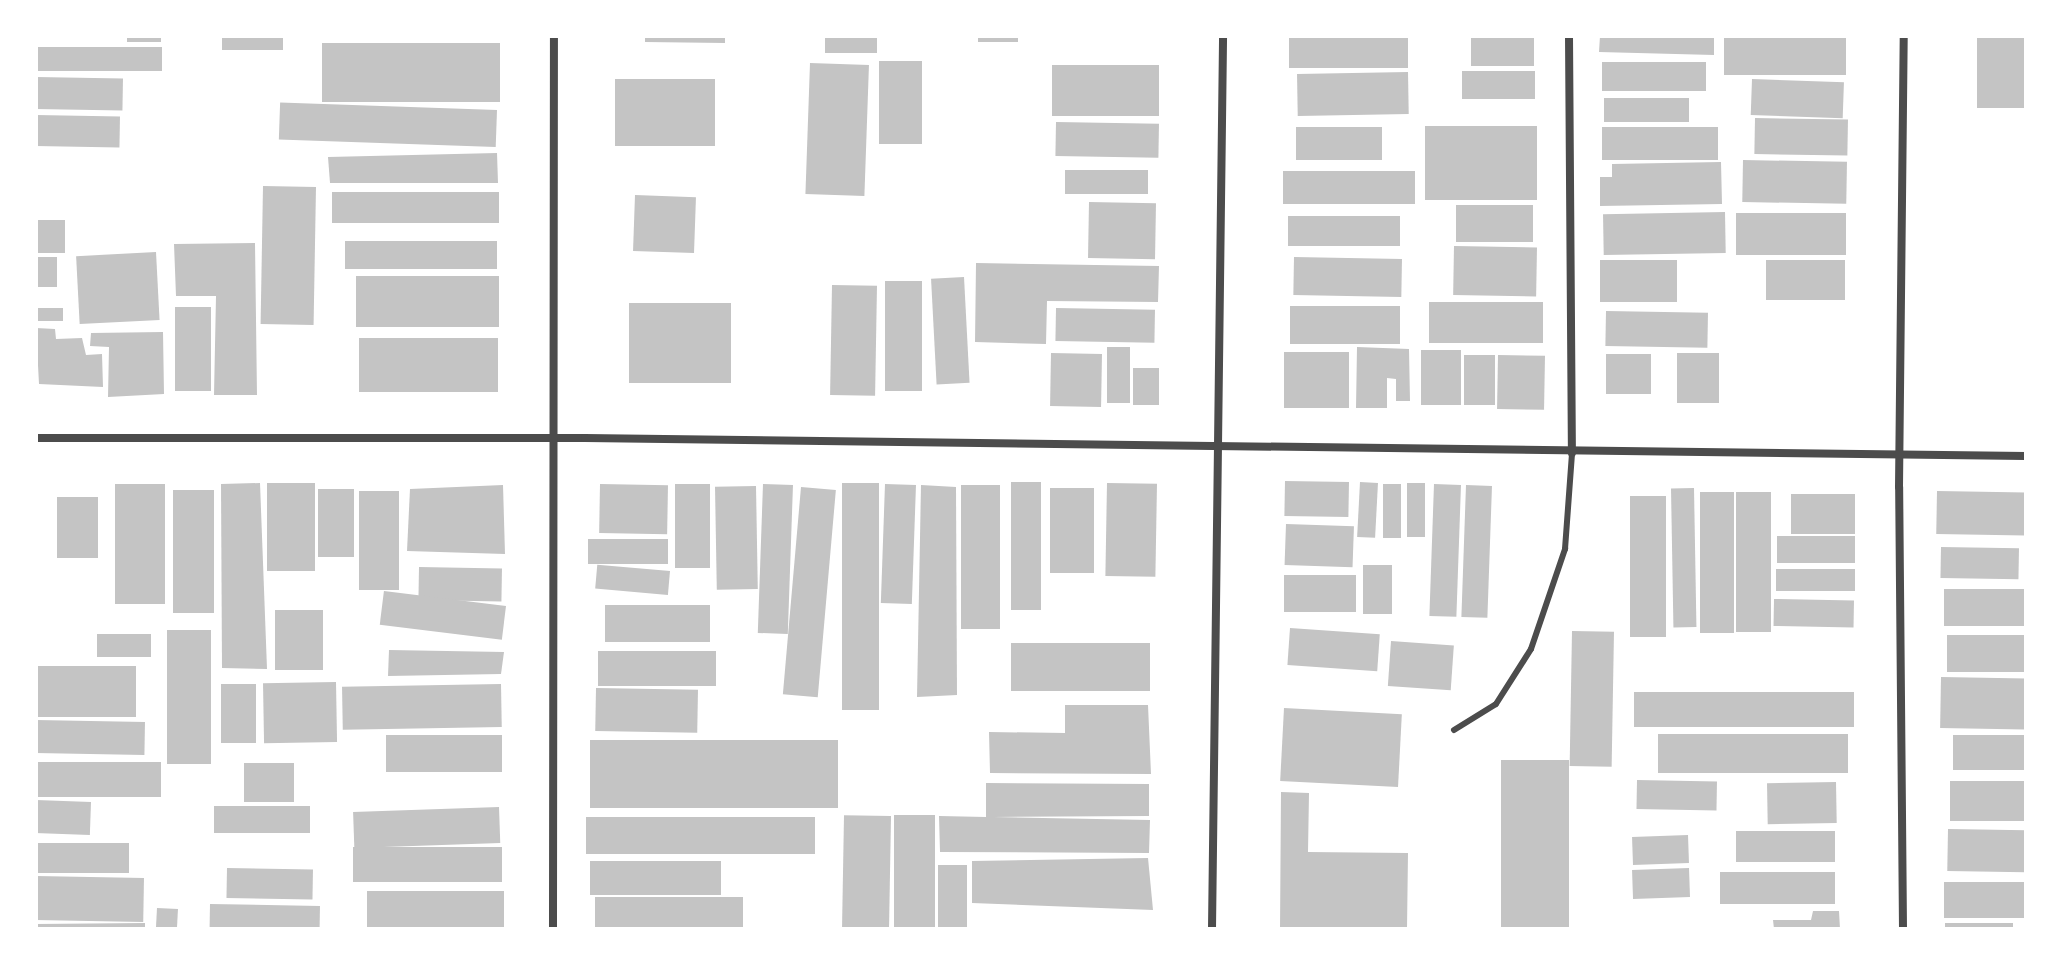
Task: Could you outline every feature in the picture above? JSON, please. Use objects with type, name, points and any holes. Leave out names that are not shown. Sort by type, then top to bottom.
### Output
[{"type":"street","points":[[553,929],[554,36]]},
{"type":"street","points":[[1212,929],[1223,36]]},
{"type":"street","points":[[1569,36],[1572,453]]},
{"type":"street","points":[[1903,929],[1900,457],[1904,36]]},
{"type":"street","points":[[36,438],[553,438],[1220,445],[1572,453],[2026,456]]},
{"type":"lane","points":[[1454,730],[1496,704],[1531,649],[1565,549],[1572,453]]},
{"type":"building","points":[[127,36],[161,36],[161,42],[127,42]]},
{"type":"building","points":[[222,36],[283,36],[283,50],[222,50]]},
{"type":"building","points":[[645,36],[725,36],[725,43],[645,42]]},
{"type":"building","points":[[825,36],[877,36],[877,53],[825,53]]},
{"type":"building","points":[[978,36],[1018,36],[1018,42],[978,42]]},
{"type":"building","points":[[1289,36],[1408,36],[1408,68],[1289,68]]},
{"type":"building","points":[[1471,36],[1534,36],[1534,66],[1471,66]]},
{"type":"building","points":[[1600,36],[1714,36],[1714,55],[1599,52]]},
{"type":"building","points":[[1724,36],[1846,36],[1846,75],[1724,75]]},
{"type":"building","points":[[1977,36],[2026,36],[2026,108],[1977,108]]},
{"type":"building","points":[[322,43],[500,43],[500,102],[322,102]]},
{"type":"building","points":[[36,47],[162,47],[162,71],[36,71]]},
{"type":"building","points":[[879,61],[922,61],[922,144],[879,144]]},
{"type":"building","points":[[1602,62],[1706,62],[1706,91],[1602,91]]},
{"type":"building","points":[[810,63],[869,65],[864,196],[805,194]]},
{"type":"building","points":[[1052,65],[1159,65],[1159,116],[1052,116]]},
{"type":"building","points":[[1462,71],[1535,71],[1535,99],[1462,99]]},
{"type":"building","points":[[1408,72],[1409,114],[1298,116],[1297,74]]},
{"type":"building","points":[[36,77],[123,79],[122,111],[36,109]]},
{"type":"building","points":[[615,79],[715,79],[715,146],[615,146]]},
{"type":"building","points":[[1752,79],[1844,82],[1843,118],[1751,115]]},
{"type":"building","points":[[1604,98],[1689,98],[1689,122],[1604,122]]},
{"type":"building","points":[[280,102],[497,110],[496,147],[279,139]]},
{"type":"building","points":[[36,115],[120,116],[119,147],[36,146]]},
{"type":"building","points":[[1755,118],[1848,120],[1847,156],[1754,154]]},
{"type":"building","points":[[1056,122],[1159,124],[1158,158],[1055,156]]},
{"type":"building","points":[[1425,126],[1537,126],[1537,200],[1425,200]]},
{"type":"building","points":[[1296,127],[1382,127],[1382,160],[1296,160]]},
{"type":"building","points":[[1602,127],[1718,127],[1718,160],[1602,160]]},
{"type":"building","points":[[497,153],[498,183],[330,183],[328,157]]},
{"type":"building","points":[[1743,160],[1847,162],[1846,204],[1742,202]]},
{"type":"building","points":[[1721,162],[1722,204],[1600,206],[1600,177],[1612,177],[1612,164]]},
{"type":"building","points":[[1065,170],[1148,170],[1148,194],[1065,194]]},
{"type":"building","points":[[1283,171],[1415,171],[1415,204],[1283,204]]},
{"type":"building","points":[[263,186],[316,187],[314,325],[261,324]]},
{"type":"building","points":[[332,192],[499,192],[499,223],[332,223]]},
{"type":"building","points":[[635,195],[696,197],[694,253],[633,251]]},
{"type":"building","points":[[1089,202],[1156,203],[1155,259],[1088,258]]},
{"type":"building","points":[[1456,205],[1533,205],[1533,242],[1456,242]]},
{"type":"building","points":[[1725,212],[1726,253],[1604,255],[1603,214]]},
{"type":"building","points":[[1736,213],[1846,213],[1846,255],[1736,255]]},
{"type":"building","points":[[1288,216],[1400,216],[1400,246],[1288,246]]},
{"type":"building","points":[[36,220],[65,220],[65,253],[36,253]]},
{"type":"building","points":[[345,241],[497,241],[497,269],[345,269]]},
{"type":"building","points":[[255,243],[257,395],[214,395],[216,296],[176,296],[174,244]]},
{"type":"building","points":[[1454,246],[1537,247],[1536,296],[1453,295]]},
{"type":"building","points":[[156,252],[160,320],[80,324],[76,256]]},
{"type":"building","points":[[36,257],[57,257],[57,287],[36,287]]},
{"type":"building","points":[[1294,257],[1402,259],[1401,297],[1293,295]]},
{"type":"building","points":[[1600,260],[1677,260],[1677,302],[1600,302]]},
{"type":"building","points":[[1766,260],[1845,260],[1845,300],[1766,300]]},
{"type":"building","points":[[976,263],[1159,266],[1158,302],[1047,301],[1046,344],[975,342]]},
{"type":"building","points":[[356,276],[499,276],[499,327],[356,327]]},
{"type":"building","points":[[964,277],[970,383],[937,385],[931,279]]},
{"type":"building","points":[[885,281],[922,281],[922,391],[885,391]]},
{"type":"building","points":[[832,285],[877,286],[875,396],[830,395]]},
{"type":"building","points":[[1429,302],[1543,302],[1543,343],[1429,343]]},
{"type":"building","points":[[629,303],[731,303],[731,383],[629,383]]},
{"type":"building","points":[[1290,306],[1400,306],[1400,344],[1290,344]]},
{"type":"building","points":[[175,307],[211,307],[211,391],[175,391]]},
{"type":"building","points":[[36,308],[63,308],[63,321],[36,321]]},
{"type":"building","points":[[1056,308],[1155,310],[1154,343],[1055,341]]},
{"type":"building","points":[[1606,311],[1708,313],[1707,348],[1605,346]]},
{"type":"building","points":[[36,328],[55,329],[56,339],[82,338],[86,355],[102,354],[103,387],[39,384]]},
{"type":"building","points":[[163,332],[164,394],[108,397],[109,347],[90,346],[91,333]]},
{"type":"building","points":[[359,338],[498,338],[498,392],[359,392]]},
{"type":"building","points":[[1107,347],[1130,347],[1130,403],[1107,403]]},
{"type":"building","points":[[1357,347],[1409,349],[1410,401],[1396,401],[1396,379],[1387,378],[1387,408],[1356,408]]},
{"type":"building","points":[[1421,350],[1461,350],[1461,405],[1421,405]]},
{"type":"building","points":[[1284,352],[1349,352],[1349,408],[1284,408]]},
{"type":"building","points":[[1051,353],[1102,354],[1101,407],[1050,406]]},
{"type":"building","points":[[1677,353],[1719,353],[1719,403],[1677,403]]},
{"type":"building","points":[[1606,354],[1651,354],[1651,394],[1606,394]]},
{"type":"building","points":[[1464,355],[1495,355],[1495,405],[1464,405]]},
{"type":"building","points":[[1498,355],[1545,356],[1544,410],[1497,409]]},
{"type":"building","points":[[1133,368],[1159,368],[1159,405],[1133,405]]},
{"type":"building","points":[[1285,481],[1349,482],[1348,517],[1284,516]]},
{"type":"building","points":[[1011,482],[1041,482],[1041,610],[1011,610]]},
{"type":"building","points":[[1360,482],[1378,483],[1375,538],[1357,537]]},
{"type":"building","points":[[260,483],[267,669],[222,668],[221,484]]},
{"type":"building","points":[[267,483],[315,483],[315,571],[267,571]]},
{"type":"building","points":[[842,483],[879,483],[879,710],[842,710]]},
{"type":"building","points":[[1107,483],[1157,484],[1155,577],[1105,576]]},
{"type":"building","points":[[1407,483],[1425,483],[1425,537],[1407,537]]},
{"type":"building","points":[[115,484],[165,484],[165,604],[115,604]]},
{"type":"building","points":[[600,484],[668,485],[667,534],[599,533]]},
{"type":"building","points":[[675,484],[710,484],[710,568],[675,568]]},
{"type":"building","points":[[763,484],[793,485],[788,634],[758,633]]},
{"type":"building","points":[[885,484],[916,485],[912,604],[881,603]]},
{"type":"building","points":[[1383,484],[1401,484],[1401,538],[1383,538]]},
{"type":"building","points":[[1434,484],[1461,485],[1456,617],[1429,616]]},
{"type":"building","points":[[503,485],[505,554],[407,551],[410,489]]},
{"type":"building","points":[[921,485],[956,487],[957,695],[917,697]]},
{"type":"building","points":[[961,485],[1000,485],[1000,629],[961,629]]},
{"type":"building","points":[[1466,485],[1492,486],[1487,618],[1461,617]]},
{"type":"building","points":[[756,486],[758,589],[717,590],[715,487]]},
{"type":"building","points":[[801,487],[836,490],[818,697],[783,694]]},
{"type":"building","points":[[1050,488],[1094,488],[1094,573],[1050,573]]},
{"type":"building","points":[[1671,488],[1694,488],[1696,627],[1673,627]]},
{"type":"building","points":[[318,489],[354,489],[354,557],[318,557]]},
{"type":"building","points":[[173,490],[214,490],[214,613],[173,613]]},
{"type":"building","points":[[359,491],[399,491],[399,590],[359,590]]},
{"type":"building","points":[[1937,491],[2026,493],[2025,536],[1936,534]]},
{"type":"building","points":[[1700,492],[1734,492],[1734,633],[1700,633]]},
{"type":"building","points":[[1736,492],[1771,492],[1771,632],[1736,632]]},
{"type":"building","points":[[1791,494],[1855,494],[1855,534],[1791,534]]},
{"type":"building","points":[[1630,496],[1666,496],[1666,637],[1630,637]]},
{"type":"building","points":[[57,497],[98,497],[98,558],[57,558]]},
{"type":"building","points":[[1286,524],[1354,526],[1353,567],[1285,565]]},
{"type":"building","points":[[1777,536],[1855,536],[1855,563],[1777,563]]},
{"type":"building","points":[[588,539],[668,539],[668,564],[588,564]]},
{"type":"building","points":[[1941,547],[2019,548],[2018,579],[1940,578]]},
{"type":"building","points":[[597,565],[670,571],[668,595],[595,589]]},
{"type":"building","points":[[1363,565],[1392,565],[1392,614],[1363,614]]},
{"type":"building","points":[[419,567],[502,568],[501,601],[418,600]]},
{"type":"building","points":[[1776,569],[1855,569],[1855,591],[1776,591]]},
{"type":"building","points":[[1284,575],[1356,575],[1356,612],[1284,612]]},
{"type":"building","points":[[1944,589],[2026,589],[2026,626],[1944,626]]},
{"type":"building","points":[[384,591],[506,606],[502,640],[380,625]]},
{"type":"building","points":[[1774,599],[1854,600],[1854,627],[1774,626]]},
{"type":"building","points":[[605,605],[710,605],[710,642],[605,642]]},
{"type":"building","points":[[275,610],[323,610],[323,670],[275,670]]},
{"type":"building","points":[[1290,628],[1380,634],[1377,671],[1287,665]]},
{"type":"building","points":[[167,630],[211,630],[211,764],[167,764]]},
{"type":"building","points":[[1572,631],[1614,632],[1612,767],[1570,766]]},
{"type":"building","points":[[97,634],[151,634],[151,657],[97,657]]},
{"type":"building","points":[[1947,635],[2026,635],[2026,672],[1947,672]]},
{"type":"building","points":[[1391,641],[1454,645],[1451,690],[1388,686]]},
{"type":"building","points":[[1011,643],[1150,643],[1150,691],[1011,691]]},
{"type":"building","points":[[389,650],[504,652],[501,674],[388,676]]},
{"type":"building","points":[[598,651],[716,651],[716,686],[598,686]]},
{"type":"building","points":[[36,666],[136,666],[136,717],[36,717]]},
{"type":"building","points":[[1941,677],[2026,678],[2025,729],[1940,728]]},
{"type":"building","points":[[336,682],[337,742],[264,743],[263,683]]},
{"type":"building","points":[[221,684],[256,684],[256,743],[221,743]]},
{"type":"building","points":[[501,684],[502,727],[343,730],[342,687]]},
{"type":"building","points":[[596,688],[698,690],[697,733],[595,731]]},
{"type":"building","points":[[1634,692],[1854,692],[1854,727],[1634,727]]},
{"type":"building","points":[[1065,705],[1148,705],[1151,774],[990,773],[989,732],[1065,733]]},
{"type":"building","points":[[1284,708],[1402,714],[1398,787],[1280,781]]},
{"type":"building","points":[[36,720],[145,722],[144,755],[36,753]]},
{"type":"building","points":[[1658,734],[1848,734],[1848,773],[1658,773]]},
{"type":"building","points":[[386,735],[502,735],[502,772],[386,772]]},
{"type":"building","points":[[1953,735],[2026,735],[2026,770],[1953,770]]},
{"type":"building","points":[[590,740],[838,740],[838,808],[590,808]]},
{"type":"building","points":[[1501,760],[1569,760],[1569,929],[1501,929]]},
{"type":"building","points":[[36,762],[161,762],[161,797],[36,797]]},
{"type":"building","points":[[244,763],[294,763],[294,802],[244,802]]},
{"type":"building","points":[[1637,780],[1717,781],[1716,810],[1636,809]]},
{"type":"building","points":[[1950,781],[2026,781],[2026,821],[1950,821]]},
{"type":"building","points":[[1836,782],[1837,823],[1768,824],[1767,783]]},
{"type":"building","points":[[986,783],[1149,784],[1149,816],[993,817],[1150,820],[1149,853],[940,852],[939,816],[986,817]]},
{"type":"building","points":[[1281,792],[1309,793],[1308,852],[1408,853],[1407,929],[1280,929]]},
{"type":"building","points":[[36,800],[91,802],[90,835],[36,833]]},
{"type":"building","points":[[214,806],[310,806],[310,833],[214,833]]},
{"type":"building","points":[[499,807],[500,843],[354,848],[353,812]]},
{"type":"building","points":[[844,815],[891,816],[889,929],[842,928]]},
{"type":"building","points":[[894,815],[935,815],[935,929],[894,929]]},
{"type":"building","points":[[586,817],[815,817],[815,854],[586,854]]},
{"type":"building","points":[[1948,829],[2026,830],[2025,872],[1947,871]]},
{"type":"building","points":[[1736,831],[1835,831],[1835,862],[1736,862]]},
{"type":"building","points":[[1688,835],[1689,863],[1633,865],[1632,837]]},
{"type":"building","points":[[36,843],[129,843],[129,873],[36,873]]},
{"type":"building","points":[[353,847],[502,847],[502,882],[353,882]]},
{"type":"building","points":[[1148,858],[1153,910],[972,903],[972,861]]},
{"type":"building","points":[[590,861],[721,861],[721,895],[590,895]]},
{"type":"building","points":[[938,865],[967,865],[967,929],[938,929]]},
{"type":"building","points":[[227,868],[313,870],[312,899],[226,898]]},
{"type":"building","points":[[1689,868],[1690,897],[1633,899],[1632,870]]},
{"type":"building","points":[[1720,872],[1835,872],[1835,904],[1720,904]]},
{"type":"building","points":[[36,876],[144,878],[143,922],[36,920]]},
{"type":"building","points":[[1944,882],[2026,882],[2026,918],[1944,918]]},
{"type":"building","points":[[367,891],[504,891],[504,929],[367,929]]},
{"type":"building","points":[[595,897],[743,897],[743,929],[595,929]]},
{"type":"building","points":[[210,904],[320,906],[320,929],[210,929]]},
{"type":"building","points":[[157,908],[178,909],[177,929],[156,929]]},
{"type":"building","points":[[1813,911],[1839,911],[1840,929],[1774,929],[1773,920],[1811,920]]},
{"type":"building","points":[[145,923],[145,929],[36,929],[36,924]]},
{"type":"building","points":[[1945,923],[2013,923],[2013,929],[1945,929]]}]
